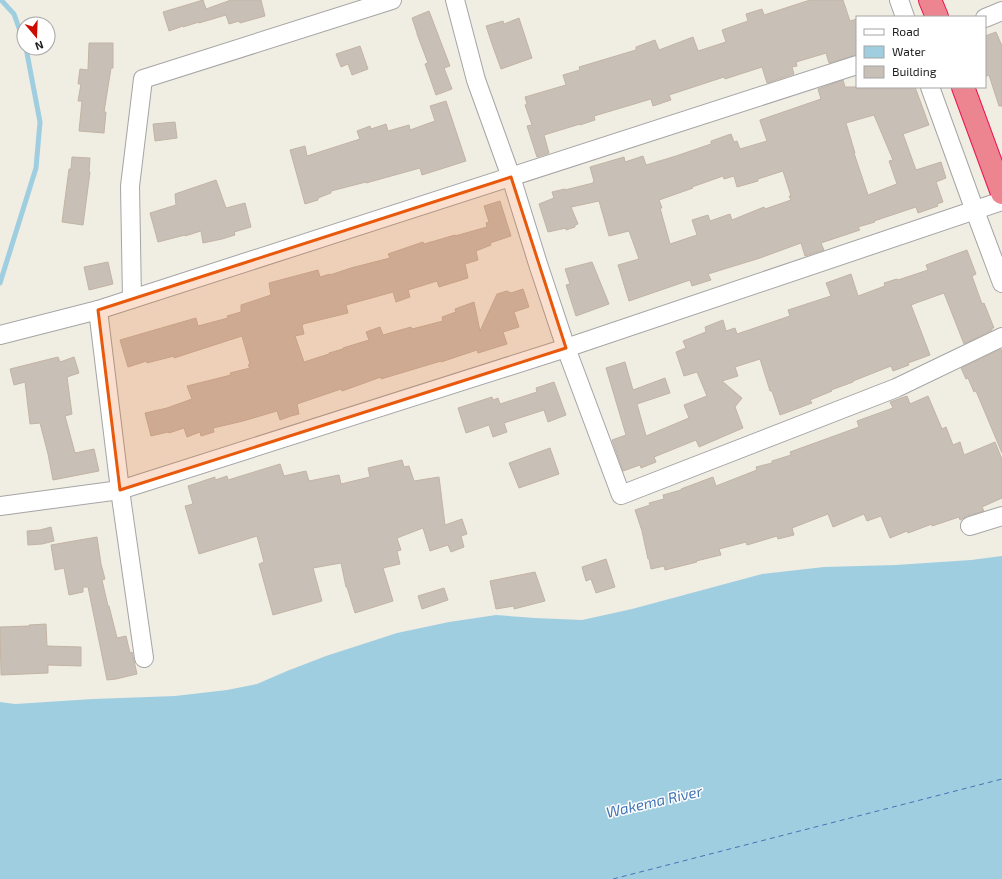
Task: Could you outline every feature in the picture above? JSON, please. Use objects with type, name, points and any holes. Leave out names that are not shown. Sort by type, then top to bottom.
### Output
[{"type":"highway","points":[[930,0],[937,16]]},
{"type":"highway","points":[[963,88],[1002,193]]},
{"type":"street","points":[[132,299],[130,186],[143,79],[392,0]]},
{"type":"street","points":[[455,0],[476,80],[511,177],[535,256],[566,348],[621,495],[896,388],[1002,337]]},
{"type":"street","points":[[898,0],[905,16]]},
{"type":"street","points":[[986,18],[1002,11]]},
{"type":"street","points":[[0,335],[98,310],[856,66]]},
{"type":"street","points":[[930,88],[1002,283]]},
{"type":"street","points":[[0,506],[120,490],[566,348],[1002,201]]},
{"type":"street","points":[[98,310],[120,490],[144,658]]},
{"type":"street","points":[[970,526],[1002,516]]},
{"type":"highlighted area","points":[[511,177],[566,348],[120,490],[98,310]]},
{"type":"water","name":"Wakema River","points":[[1002,556],[1002,879],[0,879],[0,702],[15,704],[175,696],[227,690],[257,684],[326,656],[397,633],[449,622],[496,615],[582,620],[632,609],[762,574],[824,567],[896,565],[971,560]]},
{"type":"building","points":[[203,0],[206,9],[231,0],[261,0],[265,16],[240,23],[239,21],[229,24],[226,15],[169,31],[163,12]]},
{"type":"building","points":[[810,0],[843,0],[850,21],[856,19],[856,55],[829,63],[826,53],[796,62],[797,66],[792,67],[794,74],[767,83],[762,67],[725,79],[724,77],[669,95],[671,100],[653,106],[651,99],[594,116],[595,120],[544,135],[549,153],[537,157],[527,126],[532,125],[525,105],[527,104],[525,97],[566,85],[563,75],[580,70],[579,67],[636,50],[636,47],[655,40],[659,50],[693,37],[698,51],[726,42],[722,30],[748,21],[746,14],[762,9],[764,15]]},
{"type":"building","points":[[429,11],[450,66],[444,68],[452,89],[436,95],[425,64],[428,63],[412,18]]},
{"type":"building","points":[[519,18],[532,58],[501,69],[486,26],[503,21],[504,24]]},
{"type":"building","points":[[996,32],[1002,46],[1002,106],[999,106],[989,75],[986,76],[986,36]]},
{"type":"building","points":[[89,43],[113,43],[113,68],[111,68],[104,112],[106,112],[104,133],[79,131],[82,101],[78,101],[81,84],[78,84],[80,69],[88,70]]},
{"type":"building","points":[[360,46],[368,69],[352,75],[348,64],[341,67],[336,54]]},
{"type":"building","points":[[843,80],[845,87],[915,88],[929,125],[903,134],[916,170],[941,162],[946,178],[936,182],[943,202],[937,204],[938,206],[918,213],[916,207],[858,227],[860,230],[821,243],[824,250],[805,256],[801,243],[760,258],[708,274],[711,280],[692,286],[690,280],[629,301],[618,265],[639,259],[629,231],[609,236],[599,201],[571,207],[578,224],[575,225],[575,227],[566,230],[566,228],[548,232],[539,204],[554,198],[552,192],[593,183],[594,181],[590,167],[624,157],[625,162],[643,156],[646,165],[711,144],[711,141],[731,134],[734,142],[737,141],[740,149],[767,141],[760,120],[821,99],[818,89]],"holes":[[[874,115],[893,160],[889,161],[897,184],[868,195],[846,123]],[[783,171],[791,196],[789,196],[791,200],[765,209],[764,207],[732,220],[730,214],[710,221],[708,215],[692,220],[697,235],[670,244],[659,200],[723,176],[724,179],[734,176],[737,187],[758,181],[758,179]]]},
{"type":"building","points":[[446,101],[466,161],[422,175],[420,168],[331,191],[331,193],[318,198],[318,200],[305,204],[290,150],[305,146],[307,156],[360,139],[357,131],[370,126],[371,129],[386,124],[388,131],[409,125],[410,130],[435,121],[430,106]]},
{"type":"building","points":[[175,122],[177,138],[155,141],[153,124]]},
{"type":"building","points":[[72,157],[90,158],[90,172],[83,225],[62,222]]},
{"type":"building","points":[[216,180],[226,208],[245,203],[251,227],[234,232],[235,235],[203,243],[201,231],[158,242],[150,213],[176,205],[175,194]]},
{"type":"building","points":[[500,201],[511,236],[490,243],[491,245],[476,251],[478,260],[465,264],[468,278],[439,287],[437,281],[408,290],[410,297],[396,302],[393,292],[346,305],[348,313],[303,324],[304,334],[295,336],[304,362],[369,340],[366,332],[380,327],[383,335],[411,327],[412,329],[443,321],[442,317],[456,312],[455,309],[474,302],[480,331],[497,294],[507,291],[511,293],[523,289],[529,307],[514,312],[519,327],[503,332],[507,344],[478,353],[477,350],[381,379],[381,377],[342,391],[341,389],[297,404],[299,414],[280,420],[277,411],[213,428],[214,432],[201,436],[200,432],[187,437],[184,428],[169,433],[151,436],[145,413],[167,408],[192,399],[187,386],[231,375],[230,373],[250,368],[248,365],[250,364],[242,336],[174,358],[174,356],[147,363],[147,361],[128,367],[120,340],[196,318],[198,326],[228,318],[227,316],[241,312],[241,305],[271,295],[269,283],[318,270],[320,277],[330,275],[390,258],[388,254],[423,242],[424,244],[487,227],[486,223],[489,222],[484,206]]},
{"type":"building","points":[[967,250],[976,274],[972,276],[982,304],[984,303],[994,328],[992,328],[992,330],[964,344],[944,293],[911,305],[930,355],[908,363],[909,365],[893,371],[891,366],[853,381],[810,400],[812,403],[780,415],[772,391],[770,391],[760,359],[735,367],[738,376],[722,381],[742,398],[735,407],[743,428],[699,447],[696,440],[654,457],[656,462],[641,468],[640,465],[623,471],[612,440],[626,435],[606,368],[625,362],[633,390],[665,378],[670,393],[637,404],[646,436],[689,418],[684,405],[707,396],[697,372],[684,376],[676,352],[686,348],[683,341],[706,332],[705,327],[723,320],[726,331],[735,328],[737,334],[790,316],[788,310],[831,296],[826,283],[851,274],[858,296],[885,286],[884,283],[928,270],[926,265]]},
{"type":"building","points":[[108,262],[113,284],[89,290],[84,267]]},
{"type":"building","points":[[592,262],[609,304],[576,316],[566,285],[570,284],[565,269]]},
{"type":"building","points":[[1001,349],[1002,453],[976,391],[974,392],[968,378],[966,379],[961,368]]},
{"type":"building","points":[[58,357],[60,362],[74,357],[79,373],[67,377],[72,414],[65,416],[75,453],[94,449],[99,471],[53,480],[40,423],[30,424],[25,382],[14,385],[10,369]]},
{"type":"building","points":[[554,382],[566,415],[548,422],[544,410],[504,423],[507,432],[493,437],[489,425],[466,433],[458,408],[492,397],[493,400],[498,398],[500,404],[537,392],[536,388]]},
{"type":"building","points":[[907,396],[910,404],[928,396],[942,429],[946,427],[953,445],[960,442],[964,455],[995,442],[1002,459],[1002,498],[982,507],[984,511],[967,516],[960,520],[959,517],[932,526],[932,524],[908,533],[907,531],[890,538],[881,516],[867,521],[864,514],[833,527],[828,514],[792,528],[794,535],[778,539],[777,536],[747,545],[746,542],[719,549],[721,555],[696,561],[697,562],[665,570],[664,566],[651,569],[642,531],[635,510],[650,505],[649,503],[664,499],[663,495],[681,490],[713,477],[716,486],[757,470],[756,467],[772,463],[772,461],[791,455],[790,452],[859,427],[857,421],[893,408],[890,402]]},
{"type":"building","points":[[550,448],[559,474],[519,488],[509,463]]},
{"type":"building","points":[[402,460],[404,467],[409,466],[414,481],[439,477],[445,525],[462,519],[467,534],[461,536],[464,547],[451,552],[448,545],[430,551],[423,528],[397,538],[401,550],[397,551],[400,564],[383,568],[393,601],[355,613],[346,587],[341,563],[313,568],[322,601],[273,615],[259,564],[264,562],[257,536],[199,554],[185,506],[193,504],[188,486],[215,477],[215,480],[227,476],[228,480],[280,464],[284,476],[306,471],[309,481],[339,475],[341,484],[370,477],[368,468]]},
{"type":"building","points":[[51,527],[54,541],[28,545],[27,531]]},
{"type":"building","points":[[97,537],[105,579],[102,580],[117,638],[126,636],[130,653],[132,652],[137,674],[107,680],[88,587],[83,587],[83,592],[69,595],[64,568],[55,570],[51,545]]},
{"type":"building","points":[[606,559],[615,587],[596,593],[591,579],[586,581],[582,567]]},
{"type":"building","points":[[535,572],[545,601],[514,609],[514,606],[496,609],[490,581]]},
{"type":"building","points":[[444,588],[448,600],[422,609],[418,596]]},
{"type":"building","points":[[46,624],[47,646],[81,647],[81,666],[48,665],[48,673],[1,675],[0,627]]},
{"type":"waterway","points":[[1,0],[14,14],[16,20]]},
{"type":"waterway","points":[[0,283],[36,168],[40,122],[28,56]]},
{"type":"ferry route","points":[[613,879],[1002,779]]}]
